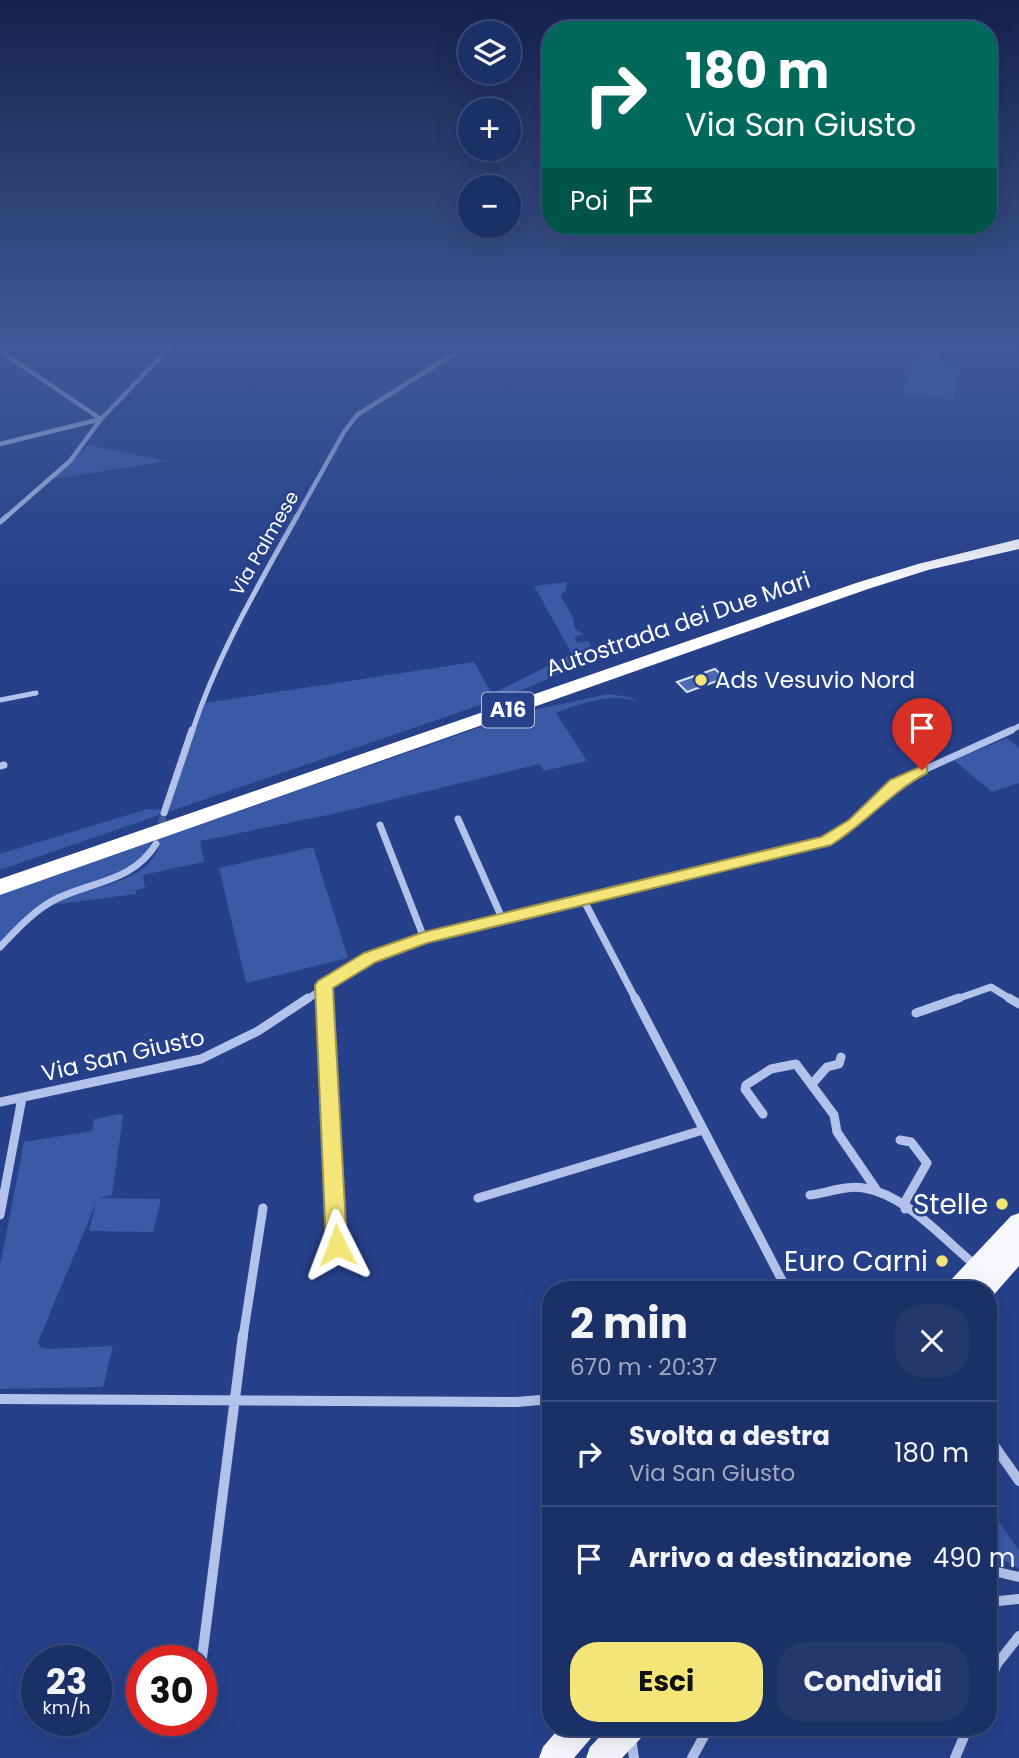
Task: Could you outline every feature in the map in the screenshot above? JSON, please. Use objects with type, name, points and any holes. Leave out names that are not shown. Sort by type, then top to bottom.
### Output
[{"type":"highway","name":"Autostrada dei Due Mari","points":[[0,878],[855,582],[923,561],[1019,539]]},
{"type":"highway","name":"Autostrada dei Due Mari","points":[[0,887],[862,586],[923,567],[1019,544]]},
{"type":"main road","points":[[980,1278],[1019,1223]]},
{"type":"main road","points":[[980,1278],[1019,1249]]},
{"type":"main road","points":[[554,1758],[572,1736]]},
{"type":"main road","points":[[601,1758],[622,1736]]},
{"type":"street","points":[[0,444],[64,428]]},
{"type":"street","points":[[0,522],[70,461],[94,428]]},
{"type":"street","name":"Via Palmese","points":[[164,813],[203,698],[242,614],[347,428]]},
{"type":"street","points":[[0,699],[36,693]]},
{"type":"street","name":"Via San Giusto","points":[[0,1102],[201,1059],[258,1031],[324,985],[370,958],[424,938],[825,841],[854,823],[877,799],[907,777],[982,747],[1019,726]]},
{"type":"street","points":[[458,819],[502,918]]},
{"type":"street","points":[[380,825],[424,938]]},
{"type":"street","points":[[0,947],[31,916],[49,903],[133,873],[148,860],[156,844]]},
{"type":"street","points":[[583,899],[781,1281]]},
{"type":"street","points":[[324,985],[337,1245]]},
{"type":"street","points":[[916,1013],[991,988],[1019,1004]]},
{"type":"street","points":[[811,1084],[829,1066],[839,1064],[841,1057]]},
{"type":"street","points":[[762,1114],[745,1087],[771,1069],[796,1064],[834,1115],[840,1137],[878,1192],[905,1209],[980,1278]]},
{"type":"street","points":[[0,1214],[22,1098]]},
{"type":"street","points":[[478,1198],[703,1130]]},
{"type":"street","points":[[901,1140],[911,1142],[928,1163],[906,1199],[905,1209]]},
{"type":"street","points":[[810,1195],[848,1188],[878,1192]]},
{"type":"street","points":[[204,1645],[233,1399],[263,1208]]},
{"type":"street","points":[[0,1399],[517,1402],[542,1400]]},
{"type":"street","points":[[997,1449],[1019,1481]]},
{"type":"street","points":[[997,1570],[1019,1577]]},
{"type":"street","points":[[997,1601],[1019,1599]]},
{"type":"street","points":[[997,1664],[1019,1636]]},
{"type":"street","points":[[630,1736],[634,1758]]},
{"type":"street","points":[[692,1758],[704,1736]]},
{"type":"street","points":[[955,1758],[964,1736]]},
{"type":"shaded area","points":[[88,445],[168,461],[53,479]]},
{"type":"shaded area","points":[[567,582],[566,590],[560,596],[572,615],[575,629],[584,634],[574,637],[577,643],[588,641],[591,646],[563,671],[498,699],[168,812],[205,703],[474,662],[492,694],[572,654],[534,586]]},
{"type":"shaded area","points":[[608,694],[629,697],[640,703],[609,698],[587,702],[556,713],[587,761],[544,771],[539,764],[333,814],[200,841],[204,862],[143,875],[145,888],[136,890],[136,894],[51,905],[132,875],[146,866],[156,854],[161,838],[524,712]]},
{"type":"shaded area","points":[[1007,738],[1019,748],[1019,783],[992,792],[954,760]]},
{"type":"shaded area","points":[[147,809],[161,810],[159,815],[0,870],[0,854]]},
{"type":"shaded area","points":[[151,842],[146,855],[135,865],[121,874],[40,905],[0,943],[0,895]]},
{"type":"shaded area","points":[[313,847],[348,958],[246,983],[219,868]]},
{"type":"shaded area","points":[[121,1114],[123,1116],[112,1195],[98,1198],[161,1199],[153,1232],[89,1231],[96,1203],[38,1342],[40,1347],[47,1349],[113,1346],[103,1387],[0,1389],[0,1266],[24,1142],[92,1131],[94,1119]]},
{"type":"shaded area","points":[[997,1519],[1019,1551],[1019,1568],[997,1557]]},
{"type":"building","name":"Ads Vesuvio Nord","points":[[715,669],[725,678],[687,692],[677,682]]},
{"type":"tunnel","points":[[156,844],[164,813]]},
{"type":"place","name":"Ads Vesuvio Nord","points":[[701,680]]},
{"type":"place","name":"Stelle","points":[[1002,1204]]},
{"type":"place","name":"Euro Carni","points":[[942,1261]]},
{"type":"route","points":[[337,1245],[324,985],[370,958],[424,938],[825,841],[854,823],[868,807],[896,784],[922,770]]}]
